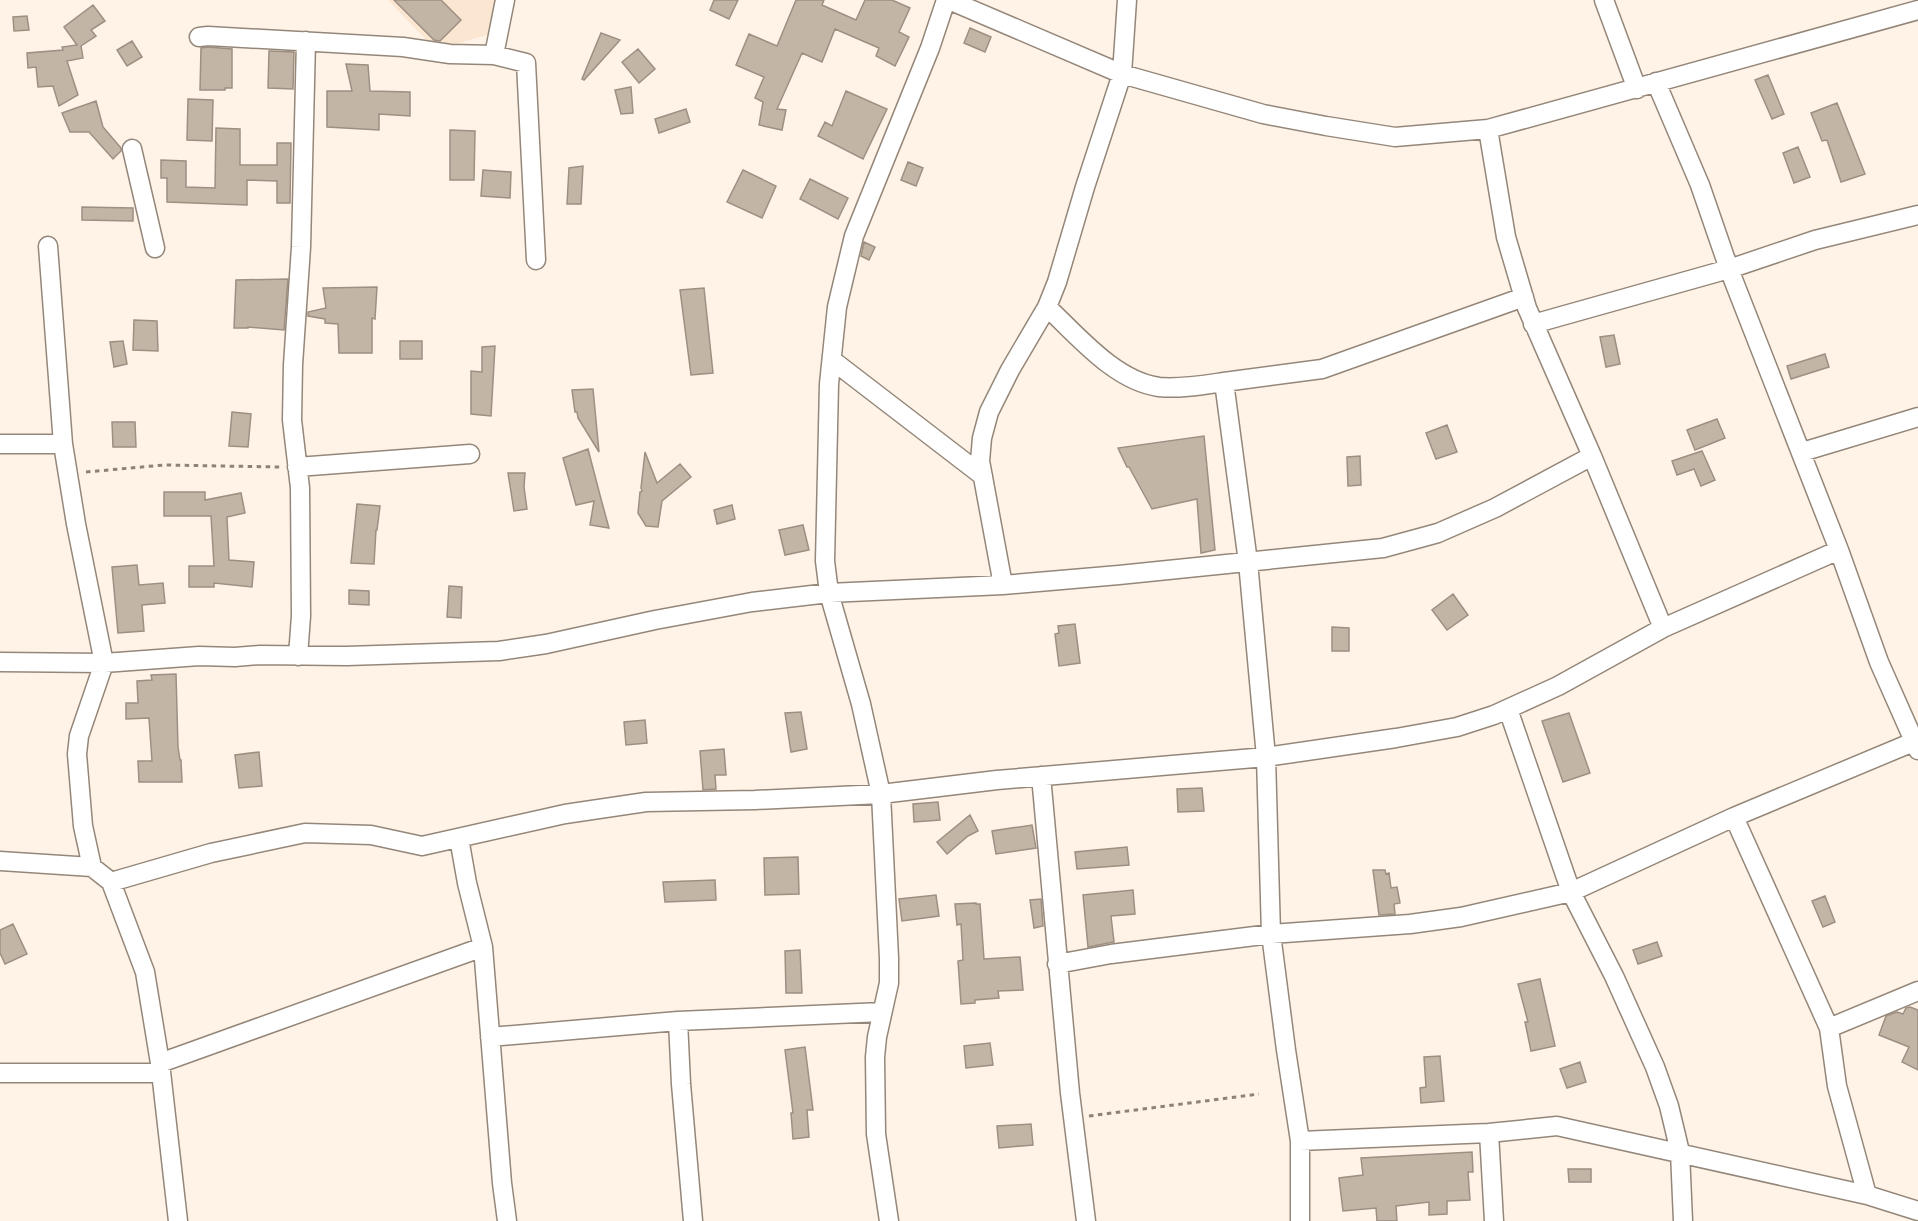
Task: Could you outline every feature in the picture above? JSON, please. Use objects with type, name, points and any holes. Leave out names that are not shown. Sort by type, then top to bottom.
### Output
[{"type":"street","points":[[494,55],[505,0]]},
{"type":"street","points":[[889,1221],[876,1134],[875,1057],[889,983],[881,794],[861,704],[829,593],[825,561],[829,384],[837,307],[854,236],[947,0],[1122,74],[1263,114],[1395,137],[1488,129],[1918,10]]},
{"type":"street","points":[[1003,585],[980,461],[988,412],[1047,307],[1057,282],[1122,74],[1127,0]]},
{"type":"street","points":[[1604,0],[1637,89]]},
{"type":"street","points":[[199,37],[403,47],[450,54],[494,55],[526,63],[536,260]]},
{"type":"street","points":[[298,656],[301,616],[300,488],[292,420],[292,365],[301,247],[306,41]]},
{"type":"street","points":[[1057,964],[1111,954],[1271,934],[1420,923],[1461,917],[1571,892],[1734,817],[1917,744],[1879,662],[1802,452],[1729,269],[1700,185],[1656,82]]},
{"type":"street","points":[[1488,129],[1506,237],[1533,324],[1592,456],[1663,628]]},
{"type":"street","points":[[132,148],[155,248]]},
{"type":"street","points":[[1533,324],[1729,269],[1815,240],[1918,215]]},
{"type":"street","points":[[48,246],[63,444],[104,663],[79,736],[77,754],[83,826],[92,867]]},
{"type":"street","points":[[1047,307],[1103,359],[1133,379],[1159,387],[1188,387],[1323,369],[1524,297]]},
{"type":"street","points":[[832,360],[983,476]]},
{"type":"street","points":[[1224,382],[1248,562],[1266,757],[1271,934],[1300,1140],[1300,1221]]},
{"type":"street","points":[[1802,452],[1918,417]]},
{"type":"street","points":[[0,444],[63,444]]},
{"type":"street","points":[[297,467],[470,454]]},
{"type":"street","points":[[0,662],[104,663],[199,656],[347,656],[499,651],[546,644],[752,602],[829,593],[1003,585],[1383,548],[1438,533],[1495,508],[1592,456]]},
{"type":"street","points":[[111,882],[211,853],[304,833],[371,835],[422,846],[565,814],[646,802],[881,794],[1041,776],[1266,757],[1457,727],[1494,715],[1558,686],[1663,628],[1839,550]]},
{"type":"street","points":[[1508,709],[1571,892],[1614,976],[1670,1106],[1680,1152],[1683,1221]]},
{"type":"street","points":[[1041,776],[1057,964],[1086,1221]]},
{"type":"street","points":[[1734,817],[1829,1028],[1837,1086],[1867,1195]]},
{"type":"street","points":[[459,838],[467,883],[483,947],[507,1221]]},
{"type":"street","points":[[0,861],[92,867],[111,882],[145,972],[160,1068],[178,1221]]},
{"type":"street","points":[[0,1073],[160,1068],[483,947]]},
{"type":"street","points":[[1829,1028],[1918,991]]},
{"type":"street","points":[[490,1037],[678,1021],[882,1012]]},
{"type":"street","points":[[678,1021],[693,1221]]},
{"type":"street","points":[[1300,1140],[1489,1133],[1557,1126],[1867,1195],[1918,1211]]},
{"type":"street","points":[[1489,1133],[1494,1221]]},
{"type":"path","points":[[68,474],[164,465],[297,467]]},
{"type":"path","points":[[1073,1119],[1259,1094]]},
{"type":"shaded area","points":[[388,0],[499,0],[493,33],[436,50]]},
{"type":"building","points":[[394,0],[441,0],[461,20],[440,41],[434,40]]},
{"type":"building","points":[[714,0],[738,0],[729,19],[710,10]]},
{"type":"building","points":[[796,0],[824,0],[822,5],[856,20],[865,0],[892,0],[910,8],[899,32],[909,37],[895,66],[876,56],[879,48],[835,29],[822,62],[802,53],[777,109],[786,110],[782,130],[759,125],[763,102],[755,98],[764,77],[736,65],[749,34],[777,46]]},
{"type":"building","points":[[93,5],[105,21],[91,30],[96,36],[81,46],[83,58],[67,61],[78,95],[59,106],[53,86],[38,87],[36,67],[28,68],[27,53],[63,50],[62,47],[77,45],[64,27]]},
{"type":"building","points":[[27,16],[29,30],[14,31],[13,17]]},
{"type":"building","points":[[970,28],[991,37],[985,52],[964,43]]},
{"type":"building","points":[[601,33],[620,40],[584,80],[582,79]]},
{"type":"building","points":[[132,41],[142,57],[127,66],[117,50]]},
{"type":"building","points":[[201,48],[232,49],[232,88],[200,90]]},
{"type":"building","points":[[638,49],[655,69],[639,83],[622,62]]},
{"type":"building","points":[[269,51],[294,52],[293,89],[268,88]]},
{"type":"building","points":[[346,64],[368,65],[370,91],[410,92],[410,116],[379,114],[379,130],[327,127],[327,91],[352,91]]},
{"type":"building","points":[[1768,75],[1784,114],[1772,119],[1755,80]]},
{"type":"building","points":[[631,87],[633,113],[621,114],[615,90]]},
{"type":"building","points":[[846,91],[887,109],[863,159],[818,136],[825,122],[832,126]]},
{"type":"building","points":[[188,99],[213,100],[212,141],[187,140]]},
{"type":"building","points":[[96,101],[103,127],[121,148],[113,159],[89,132],[70,132],[62,113]]},
{"type":"building","points":[[1837,103],[1865,174],[1841,182],[1827,140],[1822,141],[1811,113]]},
{"type":"building","points":[[686,109],[690,122],[659,133],[655,119]]},
{"type":"building","points":[[216,128],[240,129],[240,165],[277,165],[277,143],[291,143],[290,203],[277,203],[277,181],[247,180],[247,205],[167,202],[167,178],[161,178],[161,160],[186,161],[186,187],[215,188]]},
{"type":"building","points":[[450,130],[475,131],[474,180],[450,180]]},
{"type":"building","points":[[1798,147],[1810,177],[1794,183],[1783,153]]},
{"type":"building","points":[[908,162],[923,168],[916,186],[901,180]]},
{"type":"building","points":[[583,166],[581,204],[567,204],[569,168]]},
{"type":"building","points":[[483,170],[511,172],[510,198],[481,196]]},
{"type":"building","points":[[743,170],[776,186],[762,218],[727,202]]},
{"type":"building","points":[[810,179],[848,198],[838,219],[800,199]]},
{"type":"building","points":[[82,207],[133,208],[133,221],[82,220]]},
{"type":"building","points":[[864,242],[875,247],[869,260],[861,256]]},
{"type":"building","points":[[288,279],[284,330],[234,328],[236,280]]},
{"type":"building","points":[[377,287],[375,319],[372,318],[372,353],[339,353],[338,324],[325,323],[325,319],[308,316],[308,312],[326,308],[323,288]]},
{"type":"building","points":[[704,288],[713,373],[691,375],[680,290]]},
{"type":"building","points":[[134,320],[157,321],[158,351],[133,350]]},
{"type":"building","points":[[1614,335],[1620,364],[1606,367],[1600,337]]},
{"type":"building","points":[[123,341],[127,364],[114,367],[110,342]]},
{"type":"building","points":[[400,341],[422,341],[422,359],[400,359]]},
{"type":"building","points":[[495,346],[491,416],[471,414],[471,371],[482,372],[482,347]]},
{"type":"building","points":[[1825,354],[1829,367],[1791,379],[1787,366]]},
{"type":"building","points":[[593,389],[599,452],[575,412],[572,390]]},
{"type":"building","points":[[232,412],[251,414],[248,447],[229,446]]},
{"type":"building","points":[[1717,419],[1725,438],[1695,450],[1687,430]]},
{"type":"building","points":[[112,422],[135,422],[136,447],[113,447]]},
{"type":"building","points":[[1447,425],[1457,452],[1436,459],[1426,433]]},
{"type":"building","points":[[1204,436],[1215,550],[1201,553],[1197,499],[1152,509],[1118,448]]},
{"type":"building","points":[[588,449],[609,528],[590,525],[594,501],[576,505],[563,458]]},
{"type":"building","points":[[1702,451],[1715,480],[1701,486],[1694,469],[1677,475],[1672,461]]},
{"type":"building","points":[[645,452],[657,483],[680,464],[691,477],[662,501],[658,527],[646,526],[638,513]]},
{"type":"building","points":[[1360,456],[1361,485],[1348,486],[1347,457]]},
{"type":"building","points":[[508,473],[525,473],[527,509],[514,511]]},
{"type":"building","points":[[164,492],[205,492],[205,500],[241,493],[245,513],[227,517],[229,560],[254,562],[252,587],[214,583],[214,587],[189,587],[189,566],[214,566],[211,516],[164,516]]},
{"type":"building","points":[[357,504],[380,506],[374,564],[351,563]]},
{"type":"building","points":[[732,505],[735,519],[717,524],[714,510]]},
{"type":"building","points":[[803,525],[809,550],[785,555],[779,530]]},
{"type":"building","points":[[137,565],[139,585],[163,583],[165,603],[142,605],[144,631],[118,633],[112,567]]},
{"type":"building","points":[[449,586],[462,587],[461,618],[447,617]]},
{"type":"building","points":[[349,590],[369,591],[369,605],[349,604]]},
{"type":"building","points":[[1453,594],[1468,615],[1447,630],[1432,610]]},
{"type":"building","points":[[1075,624],[1080,663],[1059,666],[1055,634],[1059,633],[1058,626]]},
{"type":"building","points":[[1332,627],[1349,628],[1349,651],[1332,651]]},
{"type":"building","points":[[176,674],[178,747],[182,782],[139,782],[138,761],[152,761],[149,718],[126,719],[126,703],[138,703],[137,681],[152,680],[151,675]]},
{"type":"building","points":[[801,712],[807,749],[791,752],[785,713]]},
{"type":"building","points":[[1569,713],[1590,773],[1563,782],[1542,721]]},
{"type":"building","points":[[645,720],[647,743],[626,745],[624,722]]},
{"type":"building","points":[[724,749],[726,775],[715,775],[716,789],[703,790],[700,751]]},
{"type":"building","points":[[259,752],[262,786],[239,788],[235,755]]},
{"type":"building","points":[[1202,788],[1204,811],[1178,812],[1177,789]]},
{"type":"building","points":[[938,802],[940,820],[914,822],[913,804]]},
{"type":"building","points":[[970,815],[978,831],[968,836],[947,854],[937,842]]},
{"type":"building","points":[[1032,825],[1036,848],[996,854],[992,831]]},
{"type":"building","points":[[1127,847],[1129,865],[1077,869],[1075,852]]},
{"type":"building","points":[[798,857],[799,894],[765,895],[764,858]]},
{"type":"building","points":[[1373,870],[1385,870],[1386,874],[1389,873],[1391,888],[1397,887],[1400,903],[1394,904],[1395,914],[1379,915]]},
{"type":"building","points":[[715,880],[716,900],[665,902],[663,882]]},
{"type":"building","points":[[1133,890],[1135,914],[1111,916],[1114,942],[1088,947],[1083,895]]},
{"type":"building","points":[[936,895],[939,916],[902,921],[899,899]]},
{"type":"building","points":[[1825,896],[1835,922],[1823,927],[1812,901]]},
{"type":"building","points":[[1041,899],[1043,926],[1034,928],[1030,900]]},
{"type":"building","points":[[955,904],[980,904],[984,959],[1020,957],[1023,990],[998,991],[999,998],[961,1004],[958,961],[963,960],[961,924],[957,925]]},
{"type":"building","points":[[13,924],[27,954],[5,964],[0,953],[0,930]]},
{"type":"building","points":[[1657,942],[1662,956],[1638,964],[1633,950]]},
{"type":"building","points":[[800,950],[802,993],[786,993],[785,951]]},
{"type":"building","points":[[1540,979],[1555,1046],[1531,1051],[1525,1022],[1528,1022],[1518,984]]},
{"type":"building","points":[[1906,1008],[1918,1010],[1918,1070],[1902,1062],[1909,1047],[1879,1035],[1886,1016],[1897,1012],[1903,1014]]},
{"type":"building","points":[[990,1043],[993,1065],[966,1068],[964,1046]]},
{"type":"building","points":[[805,1047],[813,1110],[807,1110],[809,1137],[793,1139],[791,1113],[793,1113],[785,1050]]},
{"type":"building","points":[[1440,1056],[1444,1101],[1421,1103],[1420,1088],[1426,1087],[1424,1057]]},
{"type":"building","points":[[1580,1062],[1586,1082],[1567,1088],[1560,1069]]},
{"type":"building","points":[[1031,1124],[1033,1145],[999,1148],[997,1126]]},
{"type":"building","points":[[1472,1152],[1473,1172],[1468,1172],[1470,1200],[1447,1201],[1447,1214],[1429,1215],[1429,1202],[1396,1206],[1397,1221],[1377,1221],[1376,1208],[1343,1211],[1339,1178],[1363,1175],[1361,1158]]},
{"type":"building","points":[[1568,1169],[1591,1169],[1591,1182],[1569,1182]]}]
